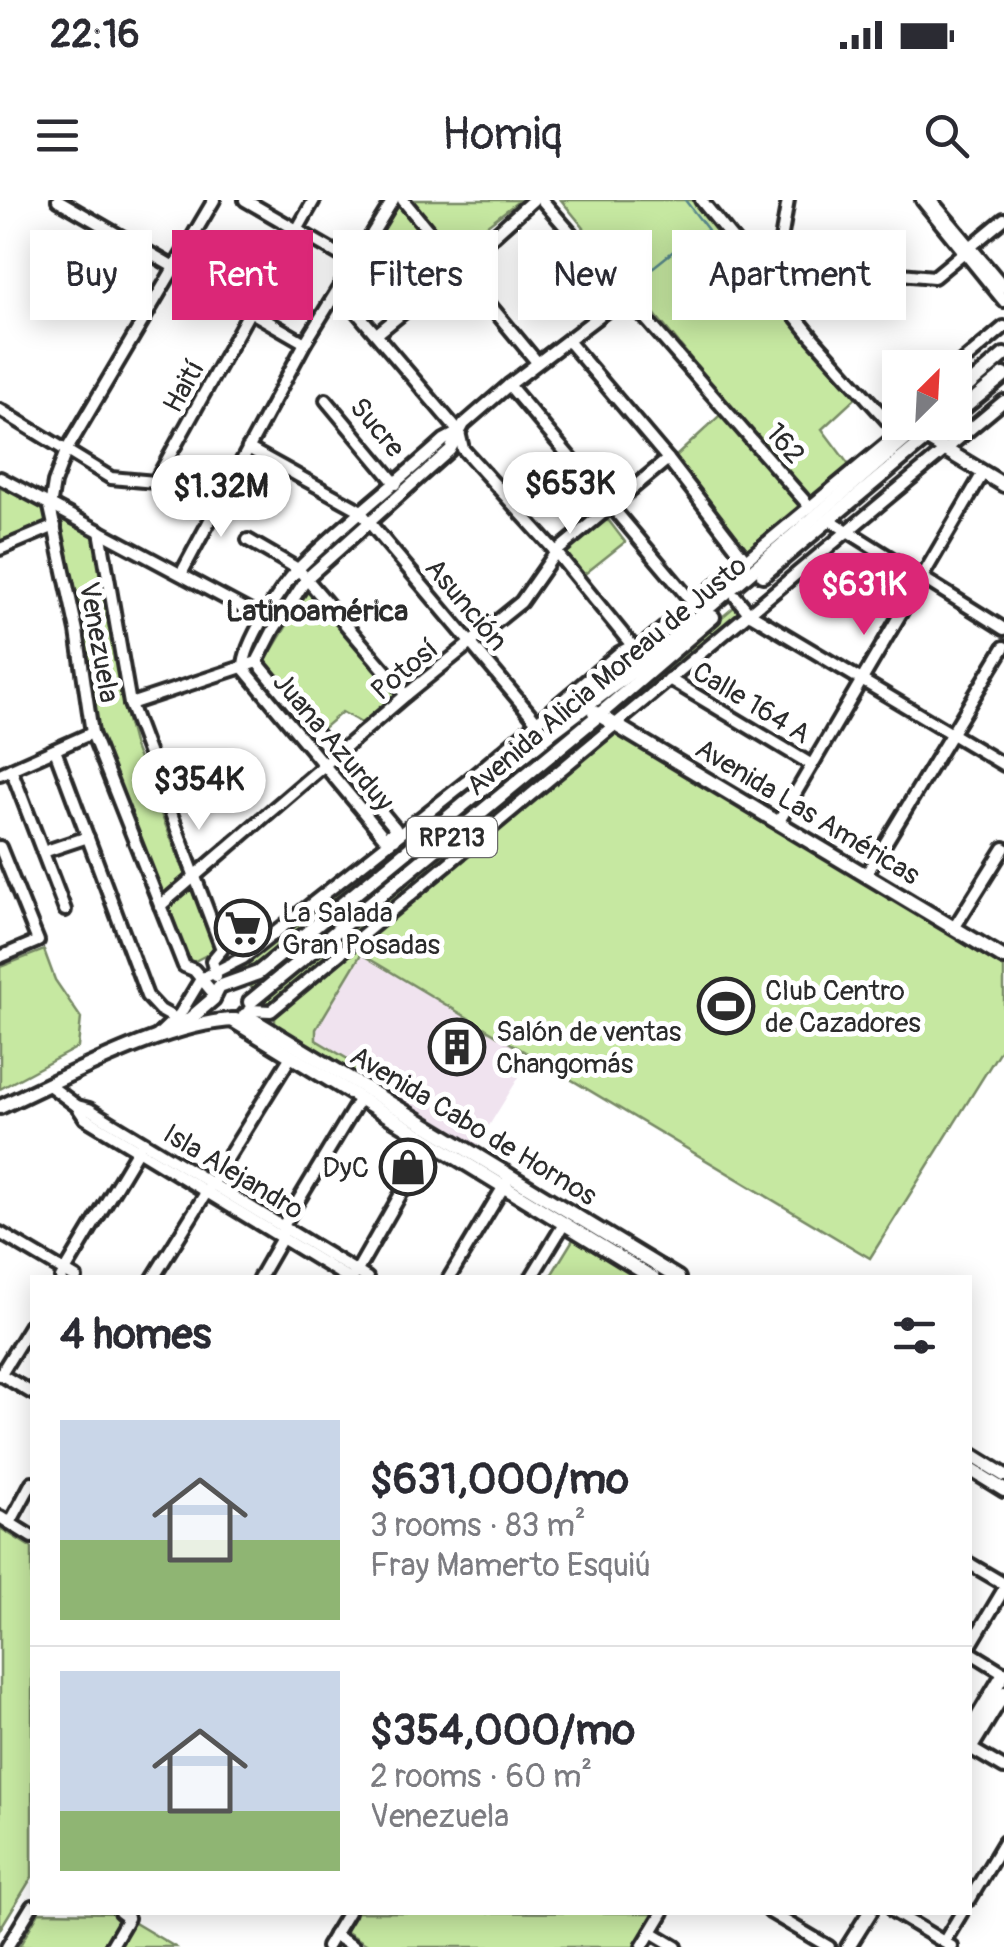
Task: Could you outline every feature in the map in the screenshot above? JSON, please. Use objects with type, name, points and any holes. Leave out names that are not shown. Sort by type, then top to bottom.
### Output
[{"type":"main road","points":[[972,382],[1004,354]]},
{"type":"main road","points":[[972,401],[1004,375]]},
{"type":"main road","name":"Avenida Alicia Moreau de Justo","points":[[176,1024],[240,1013],[599,715],[649,666],[905,440]]},
{"type":"main road","name":"Avenida Alicia Moreau de Justo","points":[[0,1107],[148,1042],[215,993],[258,973],[490,783],[586,707],[649,666],[830,520],[906,440]]},
{"type":"main road","points":[[927,440],[1004,485]]},
{"type":"main road","name":"Avenida Las Américas","points":[[586,707],[1004,958]]},
{"type":"main road","points":[[215,993],[216,1011],[240,1013],[250,993],[236,980]]},
{"type":"main road","name":"Avenida Cabo de Hornos","points":[[240,1013],[290,1058],[359,1100],[671,1275]]},
{"type":"main road","name":"Avenida Cabo de Hornos","points":[[240,1013],[648,1275]]},
{"type":"main road","points":[[972,1455],[1004,1475]]},
{"type":"main road","points":[[972,1470],[1004,1490]]},
{"type":"main road","points":[[972,1727],[1004,1673]]},
{"type":"main road","points":[[972,1745],[1004,1693]]},
{"type":"main road","points":[[839,1947],[858,1915]]},
{"type":"main road","points":[[848,1947],[868,1915]]},
{"type":"street","points":[[58,200],[172,265]]},
{"type":"street","name":"Venezuela","points":[[197,230],[214,200]]},
{"type":"street","points":[[245,200],[297,230],[314,200]]},
{"type":"street","points":[[375,230],[393,200]]},
{"type":"street","points":[[402,200],[428,230]]},
{"type":"street","points":[[498,232],[533,200]]},
{"type":"street","name":"162","points":[[542,200],[567,230]]},
{"type":"street","points":[[702,200],[725,230]]},
{"type":"street","points":[[783,230],[788,200]]},
{"type":"street","points":[[922,200],[1004,287]]},
{"type":"street","points":[[931,200],[1004,302]]},
{"type":"street","points":[[906,274],[934,277],[1004,219]]},
{"type":"street","name":"Venezuela","points":[[172,272],[66,450],[54,483],[55,526],[77,631],[92,733],[184,966],[194,970],[215,993]]},
{"type":"street","points":[[181,574],[333,298]]},
{"type":"street","points":[[498,314],[537,362]]},
{"type":"street","name":"Haití","points":[[66,450],[111,478],[156,482],[245,320]]},
{"type":"street","points":[[265,320],[305,343]]},
{"type":"street","points":[[366,320],[460,432],[463,449],[556,552],[649,666]]},
{"type":"street","points":[[378,333],[394,320]]},
{"type":"street","points":[[244,669],[244,658],[264,619],[303,574],[450,450],[460,432],[509,385],[595,320]]},
{"type":"street","name":"162","points":[[646,320],[728,408],[810,506]]},
{"type":"street","points":[[804,320],[882,401]]},
{"type":"street","points":[[972,354],[1004,327]]},
{"type":"street","points":[[568,342],[668,459],[745,559]]},
{"type":"street","points":[[509,385],[692,602]]},
{"type":"street","name":"Sucre","points":[[326,400],[396,484]]},
{"type":"street","points":[[240,1013],[271,1011],[1004,401]]},
{"type":"street","points":[[0,410],[66,450]]},
{"type":"street","points":[[366,518],[444,440],[460,432]]},
{"type":"street","points":[[55,750],[147,996],[176,1024],[201,979],[243,958],[632,646],[642,646],[810,506],[903,440]]},
{"type":"street","points":[[248,448],[366,518]]},
{"type":"street","name":"Potosí","points":[[160,906],[521,602],[556,552],[668,459]]},
{"type":"street","points":[[778,823],[983,473]]},
{"type":"street","points":[[0,478],[264,619]]},
{"type":"street","name":"Asunción","points":[[366,518],[537,722]]},
{"type":"street","points":[[830,520],[1004,628]]},
{"type":"street","points":[[0,549],[55,526]]},
{"type":"street","name":"Venezuela","points":[[100,531],[130,704],[222,948],[222,954],[212,961],[215,993]]},
{"type":"street","points":[[248,540],[303,574],[406,695]]},
{"type":"street","points":[[130,704],[257,662],[303,574]]},
{"type":"street","points":[[736,597],[749,613],[1004,765]]},
{"type":"street","points":[[866,875],[1004,647]]},
{"type":"street","name":"Juana Azurduy","points":[[257,662],[395,828],[393,836]]},
{"type":"street","name":"Juana Azurduy","points":[[244,669],[384,837],[393,836]]},
{"type":"street","name":"Calle 164 A","points":[[669,679],[812,764]]},
{"type":"street","points":[[64,910],[5,772],[92,733]]},
{"type":"street","points":[[466,782],[490,783]]},
{"type":"street","name":"Juana Azurduy","points":[[393,836],[406,852]]},
{"type":"street","points":[[42,852],[88,838]]},
{"type":"street","points":[[0,847],[5,873],[38,941],[0,957]]},
{"type":"street","points":[[954,928],[1004,848]]},
{"type":"street","points":[[155,1275],[290,1058]]},
{"type":"street","name":"Isla Alejandro","points":[[50,1085],[140,1147],[352,1275]]},
{"type":"street","points":[[261,1275],[359,1100]]},
{"type":"street","points":[[352,1275],[430,1143]]},
{"type":"street","points":[[0,1232],[67,1275],[140,1147]]},
{"type":"street","points":[[451,1275],[507,1182]]},
{"type":"street","points":[[533,1275],[564,1224]]},
{"type":"street","points":[[30,1326],[0,1374],[30,1393]]},
{"type":"street","points":[[30,1485],[5,1520],[30,1535]]},
{"type":"street","points":[[972,1565],[1004,1587],[972,1645]]},
{"type":"street","points":[[972,1650],[1004,1673]]},
{"type":"street","points":[[972,1749],[1004,1768]]},
{"type":"street","points":[[972,1896],[1004,1842]]},
{"type":"street","points":[[8,1947],[30,1909]]},
{"type":"street","points":[[111,1947],[128,1918],[124,1915]]},
{"type":"street","points":[[327,1947],[346,1915]]},
{"type":"street","points":[[642,1947],[661,1915]]},
{"type":"street","points":[[775,1915],[828,1947]]},
{"type":"street","points":[[899,1915],[948,1945],[961,1915]]},
{"type":"street","points":[[651,1932],[676,1947]]},
{"type":"street","points":[[334,1935],[354,1947]]},
{"type":"shaded area","points":[[352,947],[532,1056],[474,1150],[276,1027],[278,1013]]},
{"type":"green space","points":[[402,200],[520,200],[481,230],[384,230]]},
{"type":"green space","points":[[561,200],[695,200],[720,230],[672,230],[672,320],[796,320],[859,395],[822,429],[849,465],[749,555],[674,458],[730,406],[652,311],[652,230],[586,230]]},
{"type":"green space","points":[[0,488],[45,505],[55,529],[0,551]]},
{"type":"green space","points":[[61,519],[92,532],[96,538],[134,747],[216,950],[191,963],[127,818],[95,718],[57,523]]},
{"type":"green space","points":[[600,520],[609,521],[625,542],[581,577],[564,556],[564,549]]},
{"type":"green space","points":[[308,591],[398,693],[363,724],[342,712],[320,731],[264,663]]},
{"type":"green space","points":[[734,607],[745,615],[621,720],[611,710]]},
{"type":"green space","points":[[584,712],[590,719],[256,991],[245,982]]},
{"type":"green space","points":[[598,719],[607,726],[265,1008],[265,995]]},
{"type":"green space","name":"Club Centro de Cazadores","points":[[608,728],[1004,968],[1004,1044],[870,1258],[361,954],[316,1029],[316,1040],[366,1070],[362,1077],[275,1024],[275,1013]]},
{"type":"green space","points":[[386,851],[392,857],[259,966],[229,978],[227,970],[251,958]]},
{"type":"green space","points":[[44,950],[55,980],[81,1018],[78,1047],[0,1089],[0,967]]},
{"type":"green space","points":[[574,1238],[637,1275],[551,1275]]},
{"type":"green space","points":[[0,1528],[30,1547],[30,1880],[0,1929]]},
{"type":"green space","points":[[37,1915],[121,1915],[175,1947],[19,1947]]},
{"type":"green space","points":[[353,1915],[654,1915],[634,1947],[371,1947],[344,1930]]},
{"type":"waterway","points":[[652,268],[708,230],[685,200]]},
{"type":"place","name":"La Salada Gran Posadas","points":[[243,928]]},
{"type":"place","name":"Club Centro de Cazadores","points":[[726,1006]]},
{"type":"place","name":"Salón de ventas Changomás","points":[[457,1047]]},
{"type":"place","name":"DyC","points":[[408,1167]]},
{"type":"district","name":"Latinoamérica","points":[[317,611]]}]
